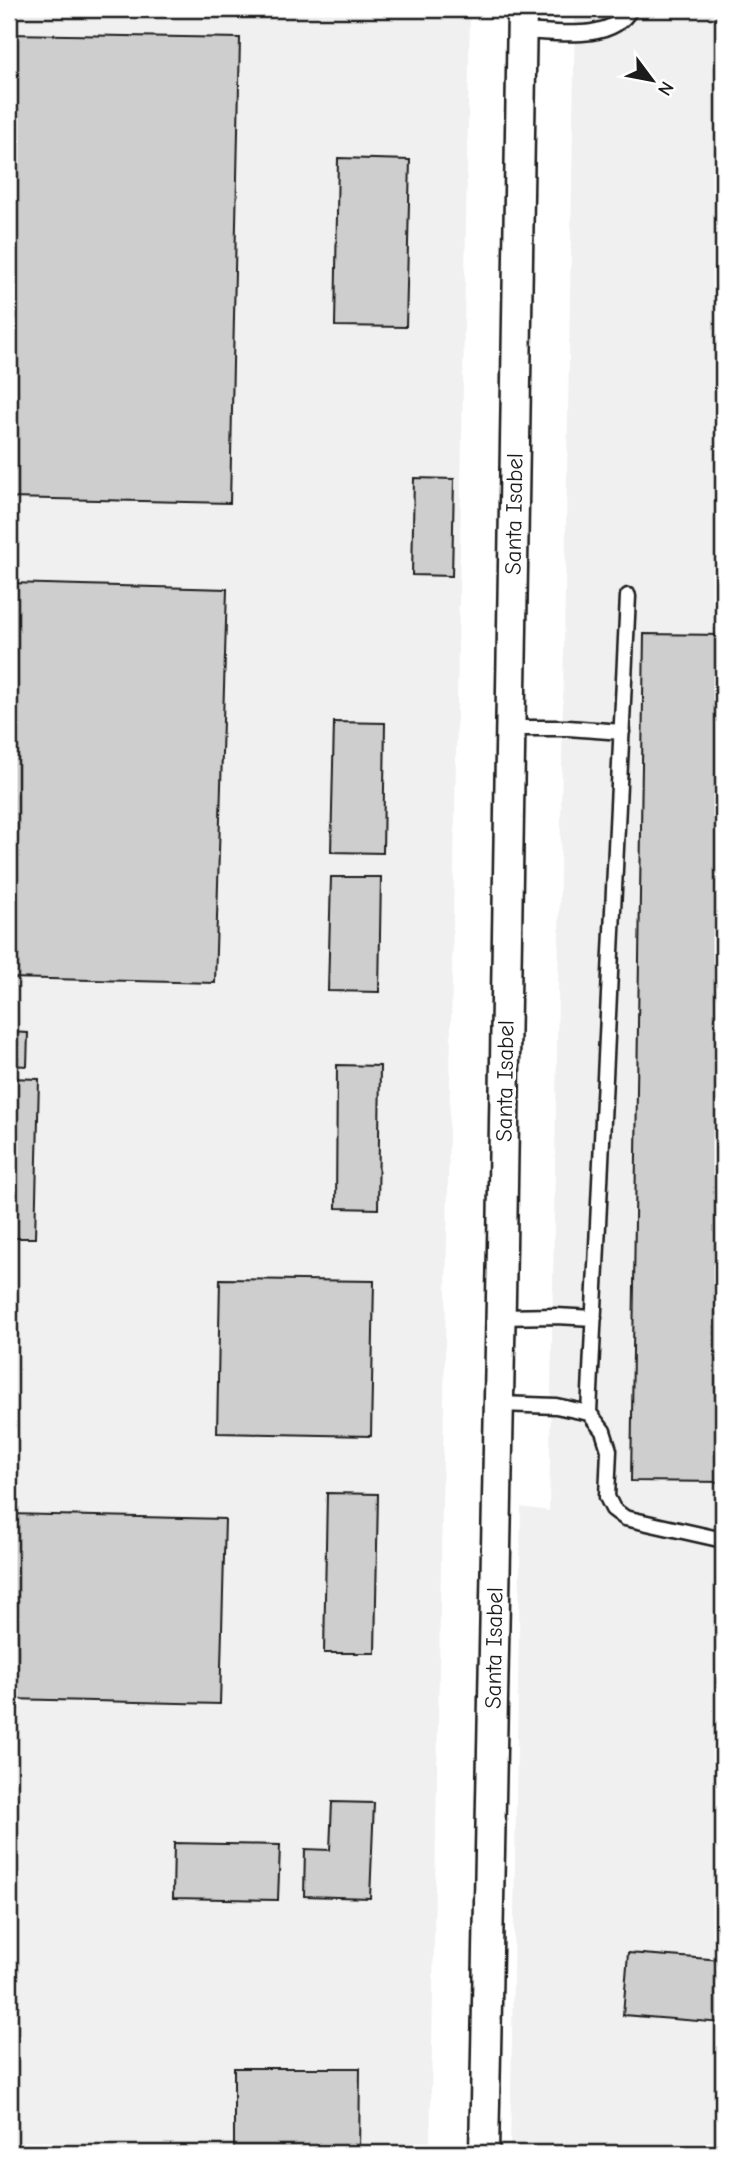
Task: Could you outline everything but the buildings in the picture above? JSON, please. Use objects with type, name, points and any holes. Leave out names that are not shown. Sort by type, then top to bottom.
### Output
[{"type":"street","name":"Santa Isabel","points":[[484,2153],[522,20]]},
{"type":"lane","points":[[522,20],[583,34],[617,25],[630,9]]},
{"type":"lane","points":[[589,1413],[628,596]]},
{"type":"lane","points":[[511,728],[622,732]]},
{"type":"lane","points":[[500,1317],[594,1318]]},
{"type":"lane","points":[[499,1404],[556,1405],[589,1413],[603,1431],[609,1450],[607,1497],[613,1509],[625,1518],[723,1539]]},
{"type":"shaded area","points":[[9,9],[470,9],[430,2153],[9,2153]]},
{"type":"shaded area","points":[[575,9],[723,9],[723,2153],[510,2153],[521,1507],[549,1511]]}]
